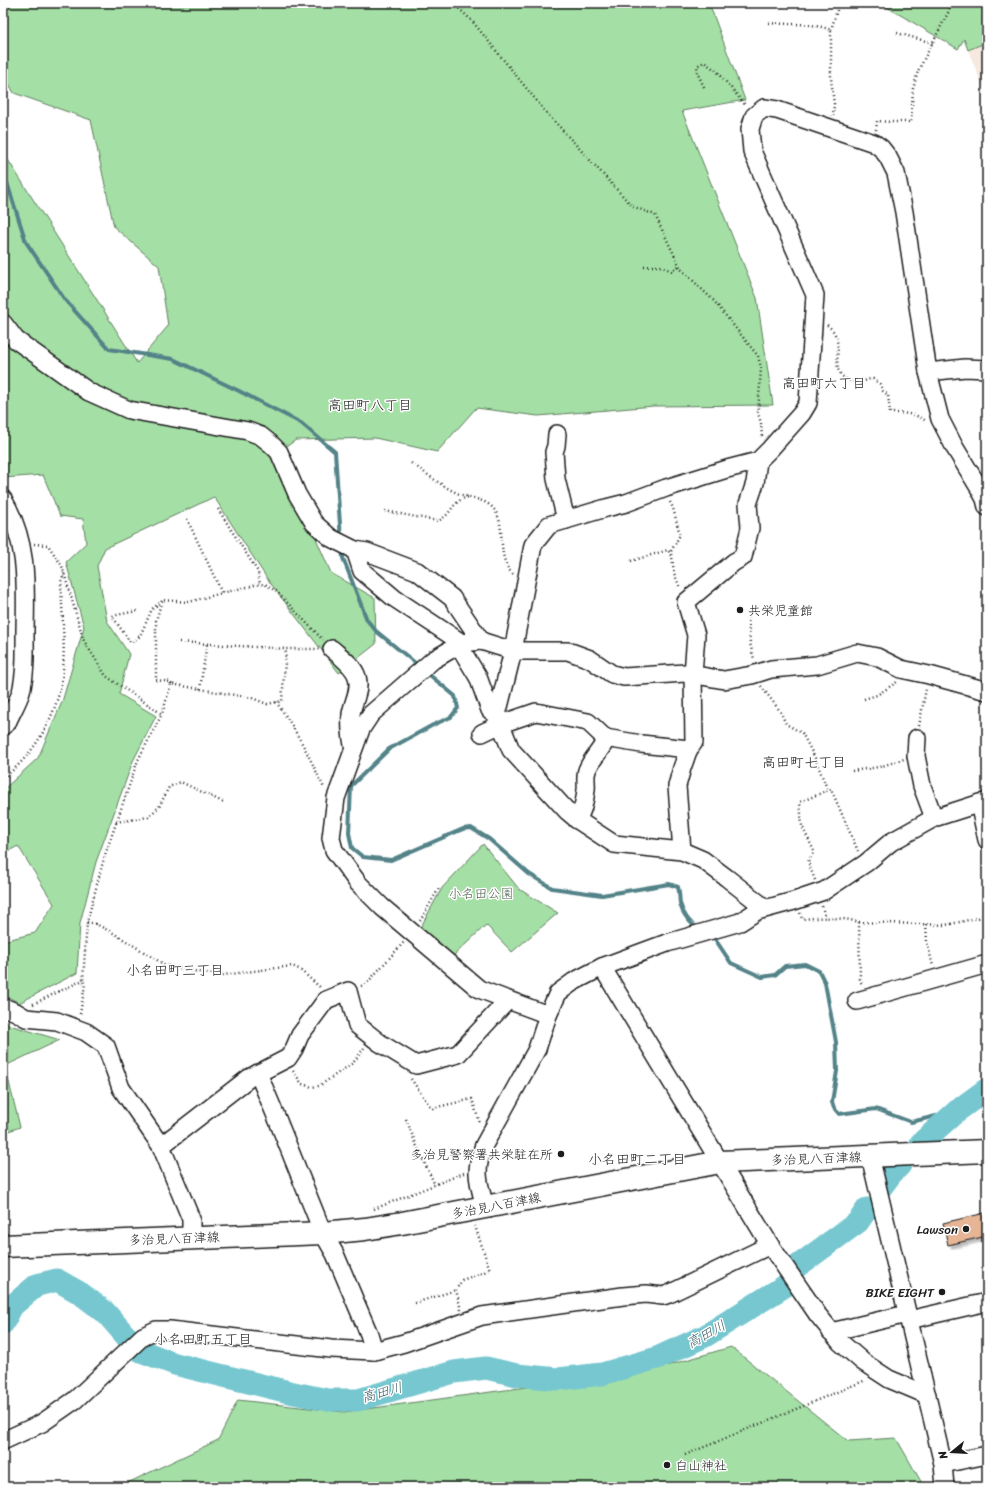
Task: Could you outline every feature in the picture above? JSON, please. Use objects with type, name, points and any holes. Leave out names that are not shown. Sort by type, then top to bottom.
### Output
[{"type":"main road","name":"多治見八百津線","points":[[3,1246],[323,1233],[365,1229],[720,1162],[987,1151]]},
{"type":"street","points":[[682,851],[677,786],[689,749],[694,742],[693,674],[696,635],[686,602],[734,562],[743,557],[750,528],[748,504],[761,459],[802,413],[808,403],[815,295],[752,150],[750,129],[754,116],[764,108],[777,110],[874,143],[888,156],[896,173],[904,212],[928,372],[940,419],[985,499],[987,507]]},
{"type":"street","points":[[3,323],[16,340],[89,392],[122,407],[136,411],[248,431],[261,436],[279,452],[298,494],[314,523],[334,539],[352,548],[367,552],[417,571],[452,598],[481,641]]},
{"type":"street","points":[[928,372],[965,368],[987,369]]},
{"type":"street","points":[[556,434],[556,446],[554,452],[556,479],[566,520]]},
{"type":"street","points":[[499,720],[533,545],[549,525],[626,503],[666,488],[761,459]]},
{"type":"street","points":[[3,499],[8,507],[14,538],[26,574],[25,667],[21,692],[7,722],[3,726]]},
{"type":"street","points":[[352,548],[362,571],[394,598],[462,644],[464,654],[478,677],[490,710],[499,720],[511,750],[577,820],[614,844],[682,851],[703,860],[765,908]]},
{"type":"street","points":[[548,1016],[479,989],[382,908],[358,883],[334,850],[331,838],[336,798],[361,729],[371,714],[429,664],[462,644],[481,641],[513,651],[568,651],[590,658],[612,674],[624,677],[685,673],[724,680],[756,674],[771,669],[817,665],[857,653],[877,656],[901,669],[922,673],[987,691]]},
{"type":"street","points":[[332,648],[350,666],[357,676],[358,694],[351,713],[351,732],[354,747]]},
{"type":"street","points":[[482,733],[499,720],[536,712],[588,722],[607,738],[642,744],[689,749]]},
{"type":"street","points":[[577,820],[582,812],[586,789],[587,768],[603,747],[607,738]]},
{"type":"street","points":[[916,746],[922,786],[934,818]]},
{"type":"street","points":[[477,1208],[478,1160],[488,1138],[537,1049],[548,1016],[558,993],[573,982],[602,967],[667,942],[740,922],[757,911],[765,908],[796,901],[824,892],[866,863],[892,842],[934,818],[983,802],[987,840]]},
{"type":"street","points":[[861,1000],[987,964]]},
{"type":"street","points":[[602,967],[770,1245],[818,1315],[840,1342],[863,1362],[889,1379],[927,1395]]},
{"type":"street","points":[[161,1146],[249,1078],[288,1058],[300,1035],[326,1000],[340,994],[357,1025],[375,1039],[416,1065],[458,1054],[508,1000]]},
{"type":"street","points":[[10,1010],[26,1018],[57,1021],[86,1032],[106,1046],[121,1088],[161,1146],[191,1219],[191,1238]]},
{"type":"street","points":[[258,1073],[323,1233],[335,1254],[369,1334],[374,1350]]},
{"type":"street","points":[[870,1156],[943,1464],[945,1487]]},
{"type":"street","points":[[3,1441],[42,1423],[75,1400],[143,1336],[156,1330],[170,1330],[330,1349],[374,1350],[404,1343],[482,1316],[623,1296],[646,1294],[663,1296],[770,1245]]},
{"type":"street","points":[[831,1332],[987,1302]]},
{"type":"street","points":[[943,1464],[987,1455]]},
{"type":"path","points":[[453,3],[473,22],[544,110],[632,206],[655,215],[681,269],[714,301],[758,356],[761,368],[758,413],[761,423],[761,459]]},
{"type":"path","points":[[831,128],[834,104],[831,78],[831,30],[838,10],[838,3]]},
{"type":"path","points":[[874,143],[877,121],[911,122],[913,89],[918,71],[953,3]]},
{"type":"path","points":[[769,23],[782,25],[801,24],[820,26],[831,30]]},
{"type":"path","points":[[897,33],[933,43]]},
{"type":"path","points":[[704,87],[698,74],[697,66],[704,62],[717,71],[754,116]]},
{"type":"path","points":[[644,266],[660,266],[672,271],[680,265]]},
{"type":"path","points":[[814,315],[830,327],[838,339],[838,370],[841,376],[853,382],[873,379],[880,384],[882,391],[888,394],[890,413],[908,413],[920,417],[929,424]]},
{"type":"path","points":[[411,463],[442,485],[459,494],[478,499],[491,506],[499,519],[505,562],[512,574],[526,579]]},
{"type":"path","points":[[666,488],[667,497],[673,508],[680,535],[670,553]]},
{"type":"path","points":[[385,511],[438,521],[446,517],[455,503],[468,496]]},
{"type":"path","points":[[218,509],[258,572],[260,585]]},
{"type":"path","points":[[187,519],[222,593]]},
{"type":"path","points":[[14,538],[48,545],[62,566],[84,641],[106,676],[162,714]]},
{"type":"path","points":[[630,561],[668,550],[672,556],[674,574],[686,602]]},
{"type":"path","points":[[3,778],[11,772],[35,747],[50,719],[59,696],[63,672],[61,582],[64,573]]},
{"type":"path","points":[[137,611],[112,616],[131,643],[140,636],[152,609],[162,602],[162,600],[189,602],[265,584],[276,591],[332,648]]},
{"type":"path","points":[[162,602],[156,621],[156,680],[252,698],[267,704],[282,701],[286,649]]},
{"type":"path","points":[[748,617],[752,655],[756,674],[780,711],[786,724],[802,733],[815,758],[828,791]]},
{"type":"path","points":[[179,642],[286,649],[332,648]]},
{"type":"path","points":[[200,689],[207,643]]},
{"type":"path","points":[[852,771],[879,767],[916,746],[922,673],[864,699]]},
{"type":"path","points":[[78,1029],[85,985],[83,980],[87,922],[104,858],[138,760],[162,714],[171,684]]},
{"type":"path","points":[[276,702],[293,727],[312,762],[326,793]]},
{"type":"path","points":[[116,822],[148,817],[159,807],[169,787],[181,782],[225,803]]},
{"type":"path","points":[[825,917],[820,899],[820,893],[808,862],[814,851],[802,826],[800,802],[831,789],[858,850],[866,863]]},
{"type":"path","points":[[87,922],[96,924],[115,934],[165,965],[203,974],[223,975],[292,966],[340,994],[366,984],[412,933],[439,888]]},
{"type":"path","points":[[796,901],[802,919],[825,917],[845,918],[859,922],[946,924],[987,916]]},
{"type":"path","points":[[859,922],[861,1000]]},
{"type":"path","points":[[926,924],[927,942],[936,978]]},
{"type":"path","points":[[10,1010],[83,980]]},
{"type":"path","points":[[284,1060],[302,1084],[312,1087],[319,1086],[353,1063],[363,1049],[375,1039]]},
{"type":"path","points":[[408,1059],[410,1078],[429,1105],[433,1108],[472,1099],[484,1134],[488,1138]]},
{"type":"path","points":[[406,1119],[435,1185]]},
{"type":"path","points":[[372,1210],[478,1168]]},
{"type":"path","points":[[414,1303],[456,1290],[462,1280],[490,1270],[477,1208]]},
{"type":"path","points":[[456,1290],[464,1322]]},
{"type":"path","points":[[685,1455],[881,1374]]},
{"type":"shaded area","points":[[987,42],[987,97],[968,50]]},
{"type":"green space","points":[[3,3],[709,3],[745,100],[682,111],[757,298],[773,405],[654,406],[538,416],[476,408],[437,452],[375,438],[296,440],[272,456],[311,527],[331,573],[375,598],[376,644],[339,673],[268,580],[214,497],[105,548],[97,566],[107,621],[129,654],[119,694],[156,716],[133,761],[96,862],[80,923],[77,973],[19,1003],[3,994],[3,941],[35,933],[54,904],[18,846],[3,854],[3,790],[38,758],[62,702],[84,627],[66,562],[86,543],[83,519],[60,516],[43,475],[3,478],[3,152],[137,363],[168,326],[159,266],[114,227],[91,120],[14,93],[3,73]]},
{"type":"green space","points":[[880,3],[987,3],[987,42],[968,50],[964,39],[958,49]]},
{"type":"green space","name":"小名田公園","points":[[483,844],[519,889],[558,913],[512,952],[486,925],[450,959],[418,932],[442,888]]},
{"type":"green space","points":[[3,1023],[60,1040],[5,1066],[20,1127],[3,1133]]},
{"type":"green space","points":[[731,1347],[848,1441],[896,1438],[923,1487],[119,1487],[218,1440],[238,1400],[344,1412],[652,1370]]},
{"type":"building","name":"Lawson","points":[[985,1213],[987,1236],[948,1245],[943,1223]]},
{"type":"waterway","points":[[3,170],[26,242],[65,300],[109,349],[173,359],[301,423],[335,452],[341,539]]},
{"type":"waterway","points":[[342,549],[343,558],[367,620],[376,631],[419,666]]},
{"type":"waterway","points":[[426,672],[455,696],[458,708],[451,717],[389,749],[351,786],[349,833],[352,848],[363,857],[391,860],[463,829],[471,828],[489,839],[529,874],[552,888],[602,895],[669,884],[678,887],[680,903],[683,911],[690,921],[699,929]]},
{"type":"waterway","points":[[710,935],[715,939],[731,963],[762,977],[775,975],[785,966],[805,964],[819,971],[825,983],[836,1042],[837,1071],[832,1102],[834,1108],[839,1114],[876,1109],[911,1122],[957,1111]]},
{"type":"waterway","name":"高田川","points":[[921,1143],[957,1111],[987,1089]]},
{"type":"waterway","name":"高田川","points":[[882,1186],[900,1165]]},
{"type":"waterway","name":"高田川","points":[[795,1268],[858,1222],[867,1209]]},
{"type":"waterway","name":"高田川","points":[[3,1323],[12,1306],[37,1285],[57,1280],[80,1293],[105,1312],[141,1351],[175,1364],[289,1392],[328,1400],[358,1400],[454,1372],[486,1368],[517,1375],[558,1379],[602,1374],[657,1358],[705,1336],[788,1284]]},
{"type":"place","name":"共栄児童館","points":[[740,610]]},
{"type":"place","name":"多治見警察署共栄駐在所","points":[[561,1154]]},
{"type":"place","name":"Lawson","points":[[966,1229]]},
{"type":"place","name":"BIKE EIGHT","points":[[942,1292]]},
{"type":"place","name":"白山神社","points":[[667,1465]]},
{"type":"district","name":"高田町六丁目","points":[[824,383]]},
{"type":"district","name":"高田町八丁目","points":[[370,405]]},
{"type":"district","name":"高田町七丁目","points":[[804,762]]},
{"type":"district","name":"小名田町三丁目","points":[[175,970]]},
{"type":"district","name":"小名田町二丁目","points":[[637,1159]]},
{"type":"district","name":"小名田町五丁目","points":[[203,1339]]}]
